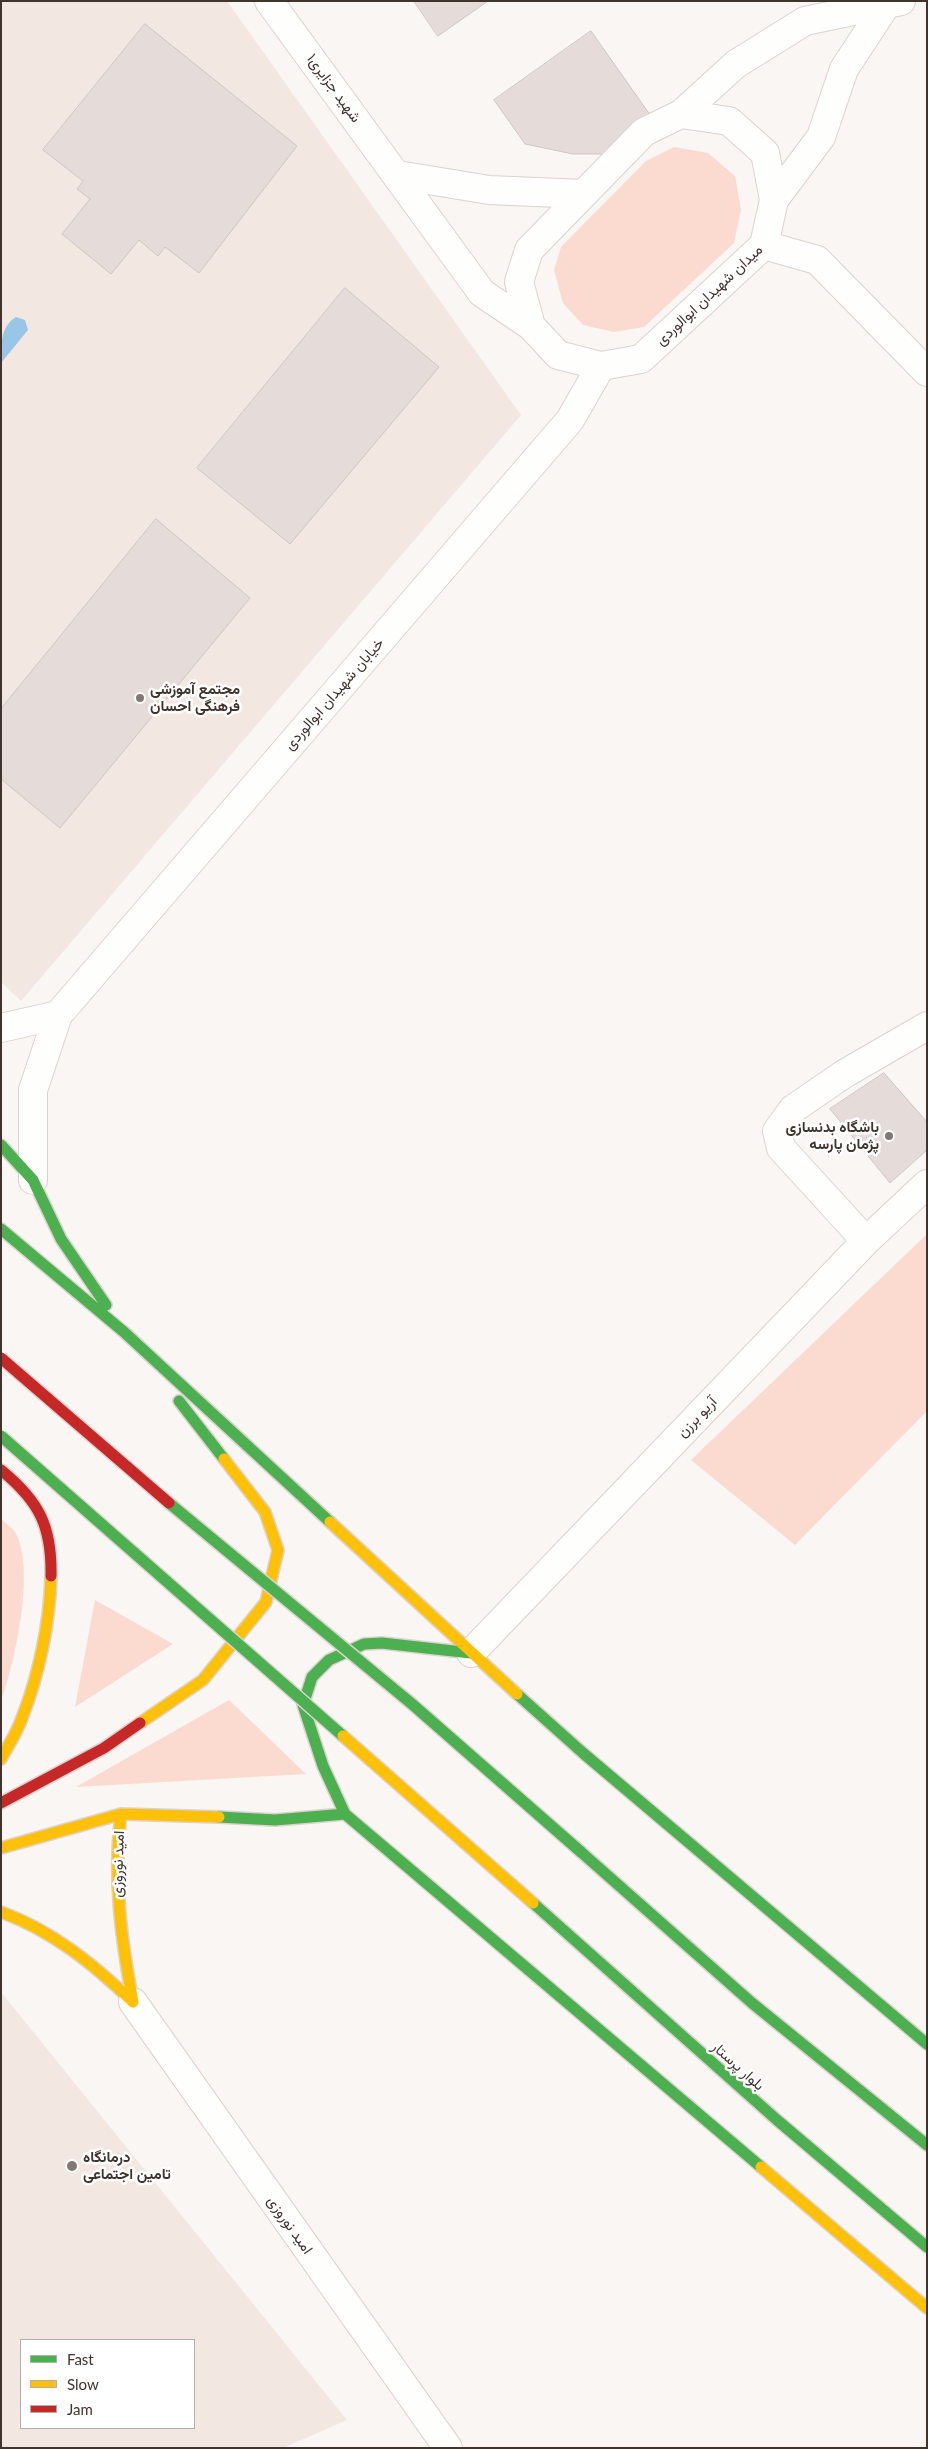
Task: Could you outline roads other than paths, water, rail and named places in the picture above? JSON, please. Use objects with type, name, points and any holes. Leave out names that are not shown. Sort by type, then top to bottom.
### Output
[{"type":"main road","points":[[1,1145],[33,1180],[60,1239],[124,1332],[265,1512],[278,1550],[266,1602],[203,1680],[104,1748],[1,1802]]},
{"type":"main road","points":[[1,1229],[124,1332],[470,1653],[582,1753],[927,2044]]},
{"type":"main road","points":[[1,1358],[127,1468],[412,1704],[752,2003],[927,2145]]},
{"type":"main road","name":"بلوار پرستار","points":[[1,1436],[153,1571],[358,1746],[776,2120],[927,2247]]},
{"type":"main road","points":[[1,1470],[22,1487],[40,1512],[50,1540],[51,1573],[45,1629],[23,1715],[1,1758]]},
{"type":"main road","points":[[470,1653],[382,1643],[364,1644],[329,1660],[312,1677],[303,1705],[324,1766],[344,1814],[927,2308]]},
{"type":"main road","points":[[1,1848],[121,1814],[174,1814],[276,1820],[344,1814]]},
{"type":"main road","name":"امید نوروزی","points":[[121,1814],[118,1846],[117,1912],[133,2002]]},
{"type":"main road","name":"امید نوروزی","points":[[1,1912],[23,1919],[54,1936],[96,1967],[133,2002]]},
{"type":"street","name":"شهید جزایری۱","points":[[270,1],[482,293],[531,326]]},
{"type":"street","points":[[681,114],[736,64],[805,21],[894,3]]},
{"type":"street","points":[[774,200],[821,137],[844,69],[894,3]]},
{"type":"street","name":"میدان شهیدان ابوالوردی","points":[[681,114],[729,121],[765,153],[774,200],[764,245],[641,359],[601,366],[558,355],[531,326],[519,282],[529,250],[644,132],[681,114]]},
{"type":"street","points":[[398,175],[489,190],[583,194]]},
{"type":"street","points":[[764,245],[817,260],[927,372]]},
{"type":"street","name":"خیابان شهیدان ابوالوردی","points":[[33,1180],[33,1090],[58,1015],[570,420],[601,366]]},
{"type":"street","points":[[1,1028],[58,1015]]},
{"type":"street","points":[[866,1241],[781,1148],[777,1131],[793,1109],[844,1074],[927,1026]]},
{"type":"street","name":"آریو برزن","points":[[470,1653],[866,1241],[927,1184]]},
{"type":"street","name":"امید نوروزی","points":[[133,2002],[448,2448]]},
{"type":"water","points":[[16,317],[25,320],[28,330],[1,363],[2,337],[7,326]]},
{"type":"place","name":"مجتمع آموزشی فرهنگی احسان","points":[[140,698]]},
{"type":"place","name":"باشگاه بدنسازی پژمان پارسه","points":[[889,1136]]},
{"type":"place","name":"درمانگاه تامین اجتماعی","points":[[72,2166]]}]
